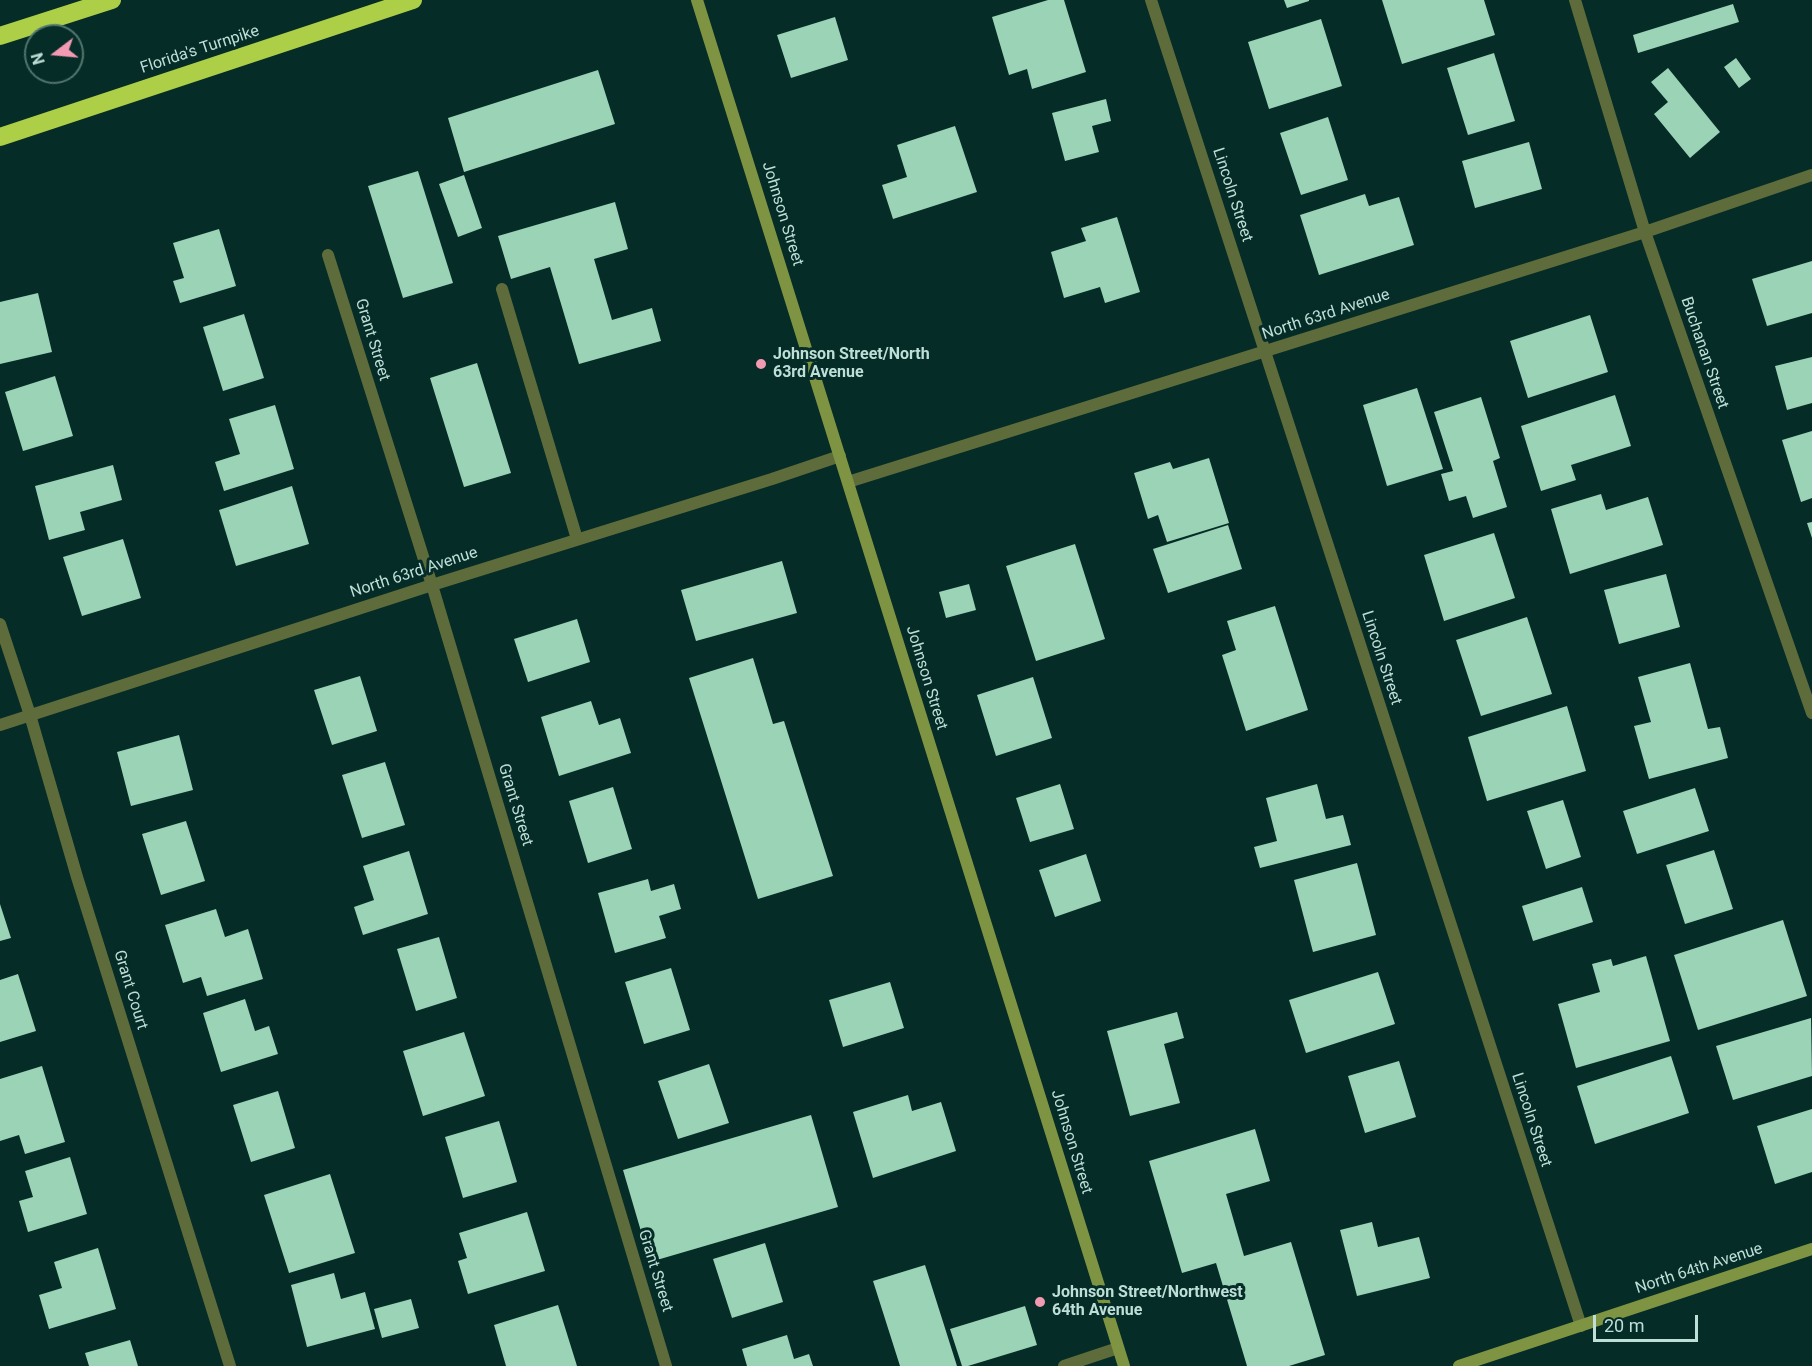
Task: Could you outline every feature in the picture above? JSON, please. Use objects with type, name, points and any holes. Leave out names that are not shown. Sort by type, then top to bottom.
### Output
[{"type":"highway","points":[[0,36],[112,0]]},
{"type":"highway","name":"Florida's Turnpike","points":[[0,137],[413,0]]},
{"type":"street","name":"Johnson Street","points":[[697,0],[1124,1366]]},
{"type":"street","name":"Lincoln Street","points":[[1151,0],[1581,1326]]},
{"type":"street","name":"Buchanan Street","points":[[1575,0],[1645,232],[1812,713]]},
{"type":"street","name":"North 63rd Avenue","points":[[848,482],[1645,232],[1812,175]]},
{"type":"street","name":"Grant Street","points":[[328,255],[432,585],[666,1366]]},
{"type":"street","points":[[502,289],[577,539]]},
{"type":"street","name":"North 63rd Avenue","points":[[0,725],[840,456]]},
{"type":"street","name":"Grant Court","points":[[0,624],[230,1366]]},
{"type":"street","name":"North 64th Avenue","points":[[1459,1366],[1812,1249]]},
{"type":"street","points":[[1064,1366],[1118,1348]]},
{"type":"building","points":[[1048,0],[1064,0],[1086,72],[1032,89],[1027,69],[1009,75],[992,17]]},
{"type":"building","points":[[1284,0],[1309,0],[1309,1],[1287,8]]},
{"type":"building","points":[[1382,0],[1484,0],[1495,35],[1402,64]]},
{"type":"building","points":[[1733,4],[1739,22],[1638,53],[1633,35]]},
{"type":"building","points":[[835,17],[848,60],[791,78],[777,35]]},
{"type":"building","points":[[1321,19],[1342,86],[1269,109],[1248,42]]},
{"type":"building","points":[[1494,53],[1515,121],[1468,135],[1447,68]]},
{"type":"building","points":[[1736,58],[1751,79],[1739,88],[1724,67]]},
{"type":"building","points":[[1668,68],[1720,132],[1690,158],[1654,114],[1668,102],[1651,82]]},
{"type":"building","points":[[598,70],[615,124],[464,172],[448,118]]},
{"type":"building","points":[[1106,99],[1111,121],[1092,126],[1099,152],[1065,161],[1052,113]]},
{"type":"building","points":[[1328,117],[1348,180],[1301,195],[1280,133]]},
{"type":"building","points":[[955,126],[977,192],[893,219],[882,185],[907,177],[897,145]]},
{"type":"building","points":[[1529,142],[1542,189],[1475,208],[1462,161]]},
{"type":"building","points":[[418,171],[453,283],[403,298],[368,186]]},
{"type":"building","points":[[464,175],[482,228],[458,237],[439,184]]},
{"type":"building","points":[[1365,194],[1369,206],[1399,197],[1414,245],[1319,275],[1300,215]]},
{"type":"building","points":[[615,202],[628,249],[594,259],[612,320],[652,308],[661,341],[579,364],[550,267],[511,279],[498,236]]},
{"type":"building","points":[[1117,217],[1140,292],[1105,303],[1100,287],[1064,298],[1051,252],[1086,241],[1081,228]]},
{"type":"building","points":[[219,229],[236,286],[180,303],[173,281],[184,278],[173,243]]},
{"type":"building","points":[[1812,261],[1812,313],[1767,326],[1752,279]]},
{"type":"building","points":[[38,293],[52,352],[0,364],[0,302]]},
{"type":"building","points":[[244,314],[264,378],[223,391],[203,327]]},
{"type":"building","points":[[1590,315],[1608,372],[1528,398],[1510,341]]},
{"type":"building","points":[[1812,357],[1812,403],[1787,410],[1775,366]]},
{"type":"building","points":[[477,363],[511,473],[464,487],[430,378]]},
{"type":"building","points":[[55,376],[73,436],[23,451],[5,392]]},
{"type":"building","points":[[1417,388],[1443,469],[1387,486],[1363,405]]},
{"type":"building","points":[[1615,395],[1631,446],[1571,465],[1576,480],[1541,491],[1521,426]]},
{"type":"building","points":[[1481,397],[1500,458],[1493,461],[1507,507],[1473,518],[1466,496],[1449,501],[1441,474],[1453,471],[1434,412]]},
{"type":"building","points":[[275,405],[294,469],[224,491],[215,462],[240,454],[229,419]]},
{"type":"building","points":[[1812,431],[1812,498],[1801,502],[1782,440]]},
{"type":"building","points":[[1209,458],[1229,523],[1167,542],[1158,515],[1148,519],[1134,473],[1170,462],[1173,469]]},
{"type":"building","points":[[113,465],[122,500],[80,512],[85,530],[49,540],[35,486]]},
{"type":"building","points":[[292,486],[309,544],[236,566],[219,510]]},
{"type":"building","points":[[1601,494],[1606,510],[1648,497],[1663,545],[1570,574],[1551,509]]},
{"type":"building","points":[[1812,522],[1812,538],[1807,523]]},
{"type":"building","points":[[1228,525],[1242,569],[1168,593],[1153,549]]},
{"type":"building","points":[[1494,533],[1515,598],[1444,621],[1424,555]]},
{"type":"building","points":[[123,539],[141,598],[82,616],[63,557]]},
{"type":"building","points":[[1075,544],[1105,639],[1036,661],[1006,566]]},
{"type":"building","points":[[782,561],[797,613],[696,641],[681,590]]},
{"type":"building","points":[[1666,574],[1680,627],[1619,644],[1604,590]]},
{"type":"building","points":[[969,584],[976,610],[946,618],[939,592]]},
{"type":"building","points":[[1275,606],[1308,710],[1246,731],[1222,655],[1236,650],[1227,621]]},
{"type":"building","points":[[1527,617],[1552,694],[1481,716],[1456,640]]},
{"type":"building","points":[[577,619],[590,662],[528,682],[514,639]]},
{"type":"building","points":[[753,658],[773,724],[784,721],[833,876],[758,899],[689,678]]},
{"type":"building","points":[[1690,663],[1708,729],[1720,727],[1728,758],[1649,779],[1634,726],[1651,722],[1638,677]]},
{"type":"building","points":[[360,676],[377,731],[332,745],[314,690]]},
{"type":"building","points":[[1033,677],[1052,738],[996,756],[977,695]]},
{"type":"building","points":[[591,701],[599,725],[620,718],[631,753],[559,776],[541,717]]},
{"type":"building","points":[[1567,706],[1586,771],[1487,801],[1468,737]]},
{"type":"building","points":[[179,735],[193,790],[131,806],[117,752]]},
{"type":"building","points":[[385,762],[405,825],[362,838],[342,775]]},
{"type":"building","points":[[1060,784],[1074,829],[1030,842],[1016,798]]},
{"type":"building","points":[[1317,784],[1326,819],[1343,815],[1351,845],[1260,868],[1254,847],[1277,841],[1266,798]]},
{"type":"building","points":[[613,787],[632,849],[588,863],[569,801]]},
{"type":"building","points":[[1695,788],[1709,831],[1637,854],[1623,811]]},
{"type":"building","points":[[1563,800],[1581,857],[1546,869],[1527,811]]},
{"type":"building","points":[[186,821],[205,881],[161,895],[142,834]]},
{"type":"building","points":[[1714,850],[1733,909],[1685,924],[1666,865]]},
{"type":"building","points":[[409,851],[428,914],[363,935],[354,907],[374,900],[363,866]]},
{"type":"building","points":[[1086,854],[1101,901],[1055,917],[1039,870]]},
{"type":"building","points":[[1357,863],[1376,935],[1313,952],[1294,880]]},
{"type":"building","points":[[648,879],[651,891],[674,884],[681,909],[659,916],[666,938],[615,953],[598,893]]},
{"type":"building","points":[[1582,887],[1593,922],[1533,941],[1522,906]]},
{"type":"building","points":[[0,904],[11,938],[0,941]]},
{"type":"building","points":[[216,909],[225,937],[248,929],[263,979],[207,996],[201,977],[183,983],[165,925]]},
{"type":"building","points":[[1783,920],[1807,996],[1698,1030],[1674,955]]},
{"type":"building","points":[[439,937],[457,998],[416,1011],[397,949]]},
{"type":"building","points":[[1646,956],[1670,1041],[1576,1068],[1558,1004],[1600,992],[1592,964],[1611,959],[1613,966]]},
{"type":"building","points":[[671,968],[690,1030],[644,1044],[625,982]]},
{"type":"building","points":[[1378,972],[1395,1024],[1306,1053],[1289,1000]]},
{"type":"building","points":[[18,974],[36,1031],[0,1042],[0,980]]},
{"type":"building","points":[[890,982],[904,1028],[843,1047],[829,1000]]},
{"type":"building","points":[[245,999],[255,1031],[269,1026],[278,1054],[221,1072],[203,1013]]},
{"type":"building","points":[[1177,1012],[1184,1038],[1164,1044],[1180,1103],[1130,1116],[1107,1031]]},
{"type":"building","points":[[1811,1018],[1812,1076],[1733,1100],[1716,1046]]},
{"type":"building","points":[[464,1032],[485,1096],[423,1116],[403,1051]]},
{"type":"building","points":[[1671,1056],[1689,1113],[1595,1144],[1577,1086]]},
{"type":"building","points":[[1399,1061],[1416,1117],[1365,1133],[1348,1076]]},
{"type":"building","points":[[709,1064],[729,1123],[678,1139],[658,1081]]},
{"type":"building","points":[[42,1066],[65,1142],[25,1154],[19,1135],[0,1141],[0,1079]]},
{"type":"building","points":[[278,1091],[295,1148],[251,1162],[233,1105]]},
{"type":"building","points":[[908,1095],[912,1111],[941,1102],[956,1151],[873,1178],[853,1112]]},
{"type":"building","points":[[1812,1109],[1812,1172],[1775,1184],[1757,1126]]},
{"type":"building","points":[[811,1115],[838,1207],[650,1262],[623,1170]]},
{"type":"building","points":[[499,1121],[517,1182],[463,1198],[445,1137]]},
{"type":"building","points":[[1255,1129],[1270,1181],[1226,1194],[1244,1256],[1291,1242],[1325,1355],[1289,1366],[1247,1366],[1216,1263],[1182,1273],[1149,1161]]},
{"type":"building","points":[[70,1157],[87,1214],[28,1232],[19,1201],[33,1197],[25,1171]]},
{"type":"building","points":[[330,1174],[355,1253],[289,1273],[264,1195]]},
{"type":"building","points":[[527,1212],[545,1271],[468,1294],[458,1261],[467,1258],[459,1233]]},
{"type":"building","points":[[1372,1222],[1378,1247],[1419,1237],[1430,1278],[1357,1296],[1340,1230]]},
{"type":"building","points":[[765,1243],[783,1302],[732,1318],[713,1259]]},
{"type":"building","points":[[98,1248],[116,1309],[49,1329],[39,1295],[62,1288],[54,1262]]},
{"type":"building","points":[[925,1265],[957,1366],[900,1366],[873,1281]]},
{"type":"building","points":[[334,1273],[341,1299],[365,1292],[375,1329],[307,1347],[291,1285]]},
{"type":"building","points":[[411,1299],[419,1328],[382,1338],[374,1309]]},
{"type":"building","points":[[558,1305],[577,1366],[506,1366],[494,1325]]},
{"type":"building","points":[[1025,1306],[1037,1345],[962,1366],[950,1329]]},
{"type":"building","points":[[787,1335],[794,1359],[809,1354],[813,1366],[747,1366],[742,1349]]},
{"type":"building","points":[[130,1340],[138,1366],[89,1366],[85,1353]]},
{"type":"place","name":"Johnson Street/North 63rd Avenue","points":[[761,364]]},
{"type":"place","name":"Johnson Street/Northwest 64th Avenue","points":[[1040,1302]]}]
